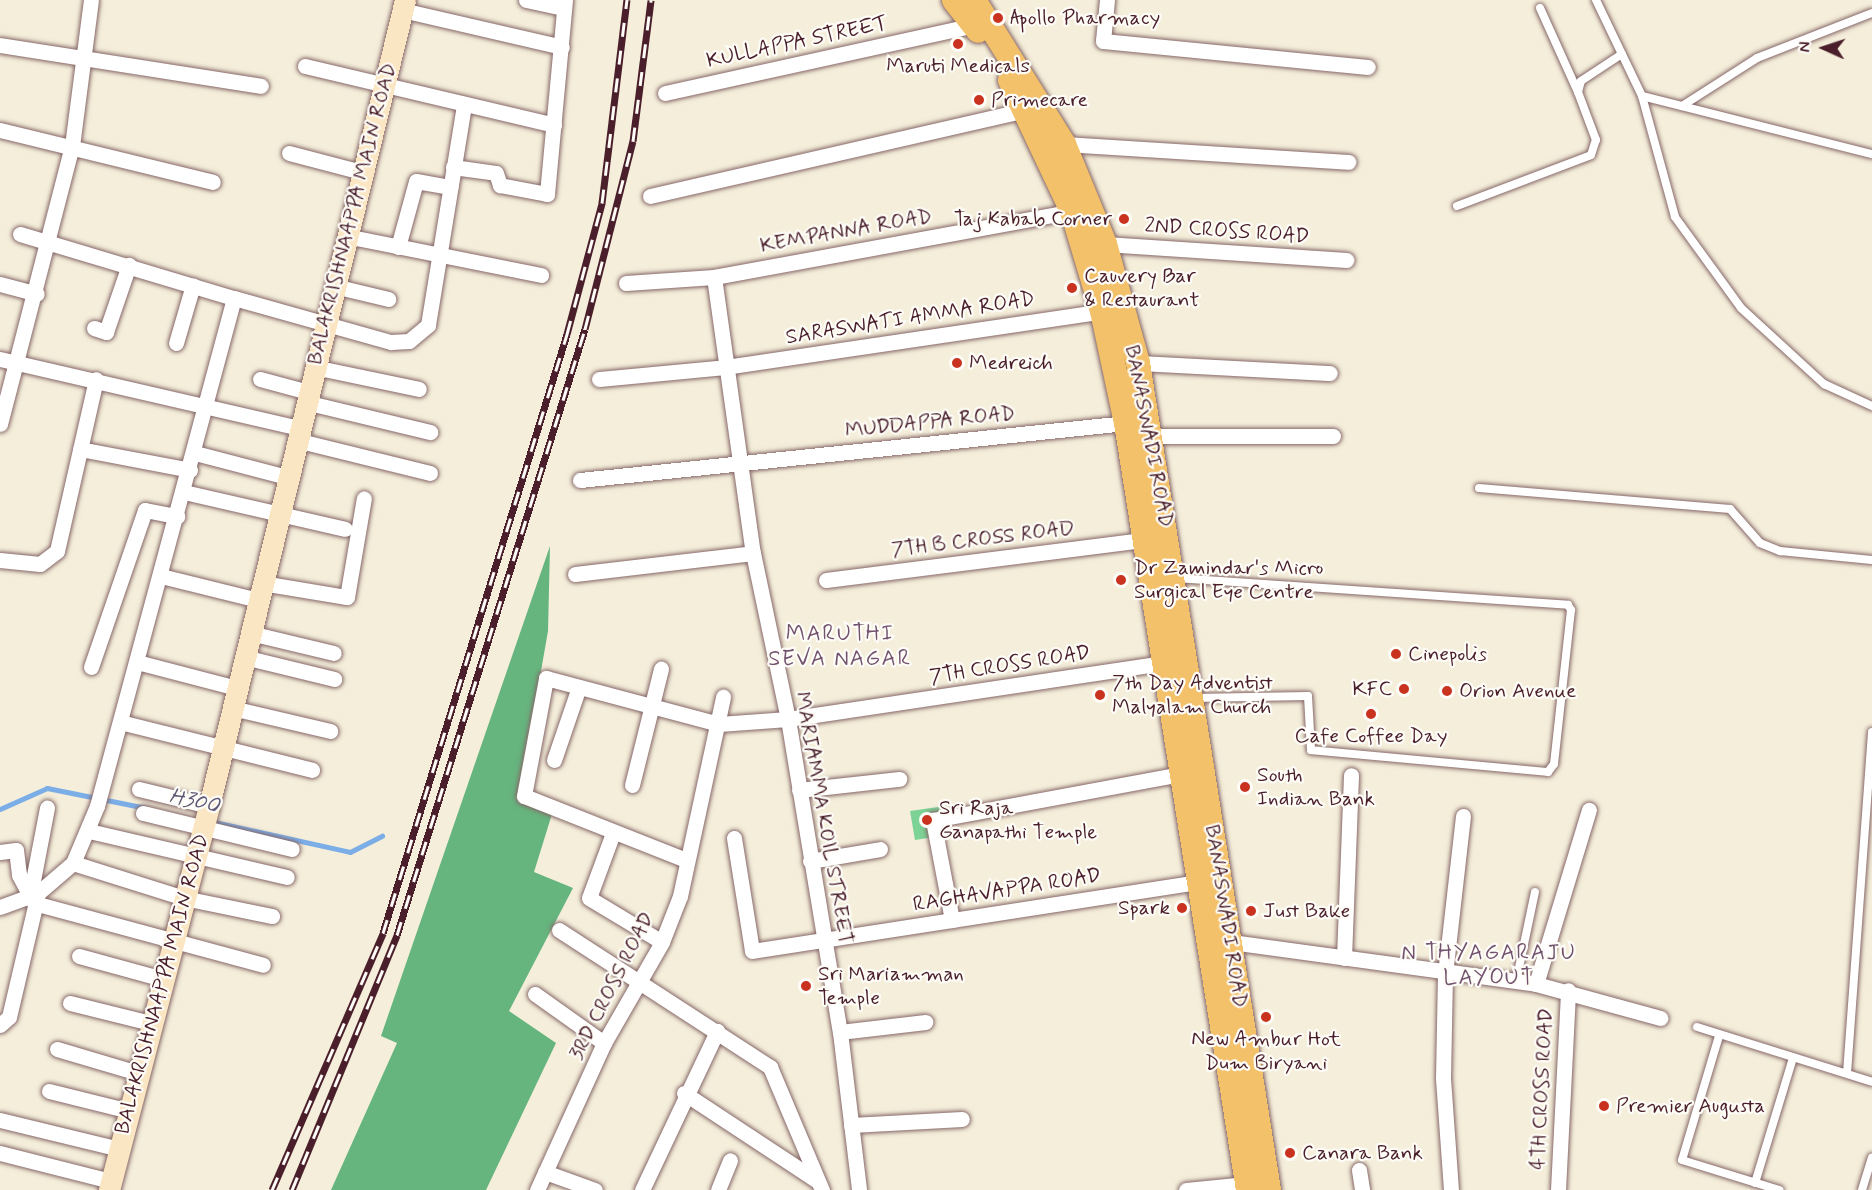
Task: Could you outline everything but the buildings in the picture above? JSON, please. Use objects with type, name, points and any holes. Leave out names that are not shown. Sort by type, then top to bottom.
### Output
[{"type":"main road","name":"BANASWADI ROAD","points":[[954,0],[973,24],[1027,110],[1072,211],[1102,311],[1126,423],[1198,882],[1219,941]]},
{"type":"main road","name":"BANASWADI ROAD","points":[[974,0],[1064,144],[1105,244],[1138,363],[1153,436],[1193,698],[1219,941],[1255,1188]]},
{"type":"street","points":[[0,424],[51,242],[72,146],[81,59],[91,0]]},
{"type":"street","points":[[453,167],[496,173],[500,185],[547,194],[565,4],[526,0]]},
{"type":"street","points":[[1107,0],[1103,41],[1368,66]]},
{"type":"street","points":[[401,3],[561,47]]},
{"type":"street","name":"BALAKRISHNAAPPA MAIN ROAD","points":[[110,1186],[150,1023],[223,747],[384,84],[401,3]]},
{"type":"street","name":"KULLAPPA STREET","points":[[665,93],[973,24]]},
{"type":"street","points":[[0,45],[261,86]]},
{"type":"street","points":[[305,66],[554,125]]},
{"type":"street","points":[[20,234],[234,298],[325,320],[391,342],[409,341],[428,324],[464,105]]},
{"type":"street","points":[[650,196],[1027,110]]},
{"type":"street","points":[[0,130],[213,182]]},
{"type":"street","points":[[1064,144],[1348,162]]},
{"type":"street","points":[[289,153],[362,172]]},
{"type":"street","points":[[398,247],[416,181],[450,187]]},
{"type":"street","name":"KEMPANNA ROAD","points":[[627,283],[714,277],[1072,211]]},
{"type":"street","points":[[346,236],[541,275]]},
{"type":"street","name":"2ND CROSS ROAD","points":[[1105,244],[1346,260]]},
{"type":"street","points":[[94,328],[106,332],[129,265]]},
{"type":"street","name":"MARIAMMA KOIL STREET","points":[[714,277],[738,463],[753,553],[788,720],[840,1032],[859,1190]]},
{"type":"street","points":[[0,284],[37,294]]},
{"type":"street","points":[[176,343],[193,285]]},
{"type":"street","points":[[334,286],[388,299]]},
{"type":"street","points":[[0,907],[34,897],[73,862],[89,831],[207,409],[234,298]]},
{"type":"street","name":"SARASWATI AMMA ROAD","points":[[599,378],[725,367],[1102,311]]},
{"type":"street","points":[[0,359],[96,379],[430,473]]},
{"type":"street","points":[[1138,363],[1330,374]]},
{"type":"street","points":[[314,367],[420,389]]},
{"type":"street","points":[[0,561],[40,564],[57,551],[96,379]]},
{"type":"street","points":[[260,379],[307,397],[430,432]]},
{"type":"street","name":"MUDDAPPA ROAD","points":[[580,480],[1126,423]]},
{"type":"street","points":[[1153,436],[1333,436]]},
{"type":"street","points":[[80,449],[190,470]]},
{"type":"street","points":[[195,453],[287,477]]},
{"type":"street","points":[[184,492],[345,530]]},
{"type":"street","points":[[160,576],[260,592],[348,597],[363,498]]},
{"type":"street","points":[[91,667],[145,510],[177,516]]},
{"type":"street","name":"7TH B CROSS ROAD","points":[[826,580],[1144,540]]},
{"type":"street","points":[[575,574],[753,553]]},
{"type":"street","points":[[250,633],[334,653]]},
{"type":"street","points":[[244,657],[334,680]]},
{"type":"street","points":[[137,662],[330,731]]},
{"type":"street","name":"7TH CROSS ROAD","points":[[613,833],[524,796],[546,678],[719,724],[788,720],[1164,663]]},
{"type":"street","points":[[632,785],[661,669]]},
{"type":"street","points":[[554,760],[579,687]]},
{"type":"street","name":"3RD CROSS ROAD","points":[[537,1190],[604,1042],[662,942],[686,860],[719,724],[723,697]]},
{"type":"street","points":[[120,722],[312,770]]},
{"type":"street","points":[[952,920],[934,819],[1181,774]]},
{"type":"street","points":[[1344,958],[1351,775]]},
{"type":"street","points":[[799,790],[899,779]]},
{"type":"street","points":[[139,789],[205,819],[292,849]]},
{"type":"street","points":[[0,1025],[9,1017],[34,897],[47,808]]},
{"type":"street","points":[[1536,984],[1589,810]]},
{"type":"street","points":[[143,813],[205,819]]},
{"type":"street","points":[[1451,1190],[1443,1078],[1445,974],[1463,816]]},
{"type":"street","points":[[89,831],[195,859],[287,877]]},
{"type":"street","points":[[662,942],[589,898],[613,833],[686,860]]},
{"type":"street","points":[[734,838],[752,951],[823,939]]},
{"type":"street","points":[[810,861],[880,849]]},
{"type":"street","points":[[0,852],[16,850],[19,875],[34,897],[172,942],[263,965]]},
{"type":"street","points":[[73,862],[184,898],[272,916]]},
{"type":"street","name":"RAGHAVAPPA ROAD","points":[[823,939],[1198,882]]},
{"type":"street","points":[[559,930],[770,1067],[819,1185]]},
{"type":"street","points":[[1219,941],[1445,974],[1536,984],[1568,990],[1660,1018]]},
{"type":"street","points":[[79,956],[162,979]]},
{"type":"street","name":"4TH CROSS ROAD","points":[[1558,1190],[1568,990]]},
{"type":"street","points":[[535,994],[604,1042]]},
{"type":"street","points":[[70,1003],[150,1023]]},
{"type":"street","points":[[840,1032],[924,1022]]},
{"type":"street","points":[[642,1190],[684,1093],[717,1031]]},
{"type":"street","points":[[57,1049],[138,1073]]},
{"type":"street","points":[[49,1091],[129,1111]]},
{"type":"street","points":[[684,1093],[819,1185]]},
{"type":"street","points":[[851,1125],[962,1119]]},
{"type":"street","points":[[0,1120],[120,1149]]},
{"type":"street","points":[[0,1153],[110,1186]]},
{"type":"street","points":[[718,1190],[729,1160]]},
{"type":"street","points":[[1359,1170],[1362,1190]]},
{"type":"street","points":[[544,1172],[595,1190]]},
{"type":"street","points":[[1186,1190],[1255,1188]]},
{"type":"lane","points":[[1596,0],[1642,96],[1675,218],[1741,308],[1824,384],[1872,406]]},
{"type":"lane","points":[[1457,206],[1591,155],[1596,140],[1578,92],[1540,8]]},
{"type":"lane","points":[[1682,106],[1757,58],[1872,13]]},
{"type":"lane","points":[[1578,92],[1585,75],[1622,54]]},
{"type":"lane","points":[[1642,96],[1872,154]]},
{"type":"lane","points":[[1479,488],[1730,509],[1760,543],[1780,551],[1872,560]]},
{"type":"lane","points":[[1175,578],[1568,605],[1571,610],[1554,764],[1548,772],[1311,750],[1308,696],[1193,698]]},
{"type":"lane","points":[[1847,1073],[1872,732]]},
{"type":"lane","points":[[1516,981],[1535,892]]},
{"type":"lane","points":[[1696,1027],[1872,1082]]},
{"type":"lane","points":[[1719,1036],[1682,1160],[1779,1190]]},
{"type":"lane","points":[[1755,1183],[1793,1058]]},
{"type":"lane","points":[[1862,1190],[1872,1158]]},
{"type":"green space","points":[[550,546],[548,631],[519,797],[552,814],[534,872],[573,888],[509,1011],[556,1043],[486,1190],[331,1190],[397,1043],[381,1036]]},
{"type":"green space","points":[[945,806],[946,817],[934,837],[915,840],[910,811]]},
{"type":"waterway","name":"H300","points":[[0,809],[47,788],[146,808]]},
{"type":"waterway","name":"H300","points":[[214,822],[350,852],[382,836]]},
{"type":"railway","points":[[272,1190],[383,933],[567,334],[602,203],[627,0]]},
{"type":"railway","points":[[292,1190],[397,935],[585,329],[633,141],[651,0]]},
{"type":"place","name":"Apollo Pharmacy","points":[[998,18]]},
{"type":"place","name":"Maruti Medicals","points":[[958,44]]},
{"type":"place","name":"Primecare","points":[[979,100]]},
{"type":"place","name":"Taj Kabab Corner","points":[[1124,219]]},
{"type":"place","name":"Cauvery Bar & Restaurant","points":[[1072,288]]},
{"type":"place","name":"Medreich","points":[[957,363]]},
{"type":"place","name":"Dr Zamindar's Micro Surgical Eye Centre","points":[[1121,580]]},
{"type":"place","name":"Cinepolis","points":[[1396,654]]},
{"type":"place","name":"KFC","points":[[1404,689]]},
{"type":"place","name":"Orion Avenue","points":[[1447,691]]},
{"type":"place","name":"7th Day Adventist Malyalam Church","points":[[1100,695]]},
{"type":"place","name":"Cafe Coffee Day","points":[[1371,714]]},
{"type":"place","name":"South Indian Bank","points":[[1245,787]]},
{"type":"place","name":"Sri Raja Ganapathi Temple","points":[[927,820]]},
{"type":"place","name":"Spark","points":[[1182,908]]},
{"type":"place","name":"Just Bake","points":[[1251,911]]},
{"type":"place","name":"Sri Mariamman Temple","points":[[806,986]]},
{"type":"place","name":"New Ambur Hot Dum Biryani","points":[[1266,1017]]},
{"type":"place","name":"Premier Augusta","points":[[1604,1106]]},
{"type":"place","name":"Canara Bank","points":[[1290,1153]]},
{"type":"district","name":"MARUTHI SEVA NAGAR","points":[[840,646]]},
{"type":"district","name":"N THYAGARAJU LAYOUT","points":[[1489,966]]}]
